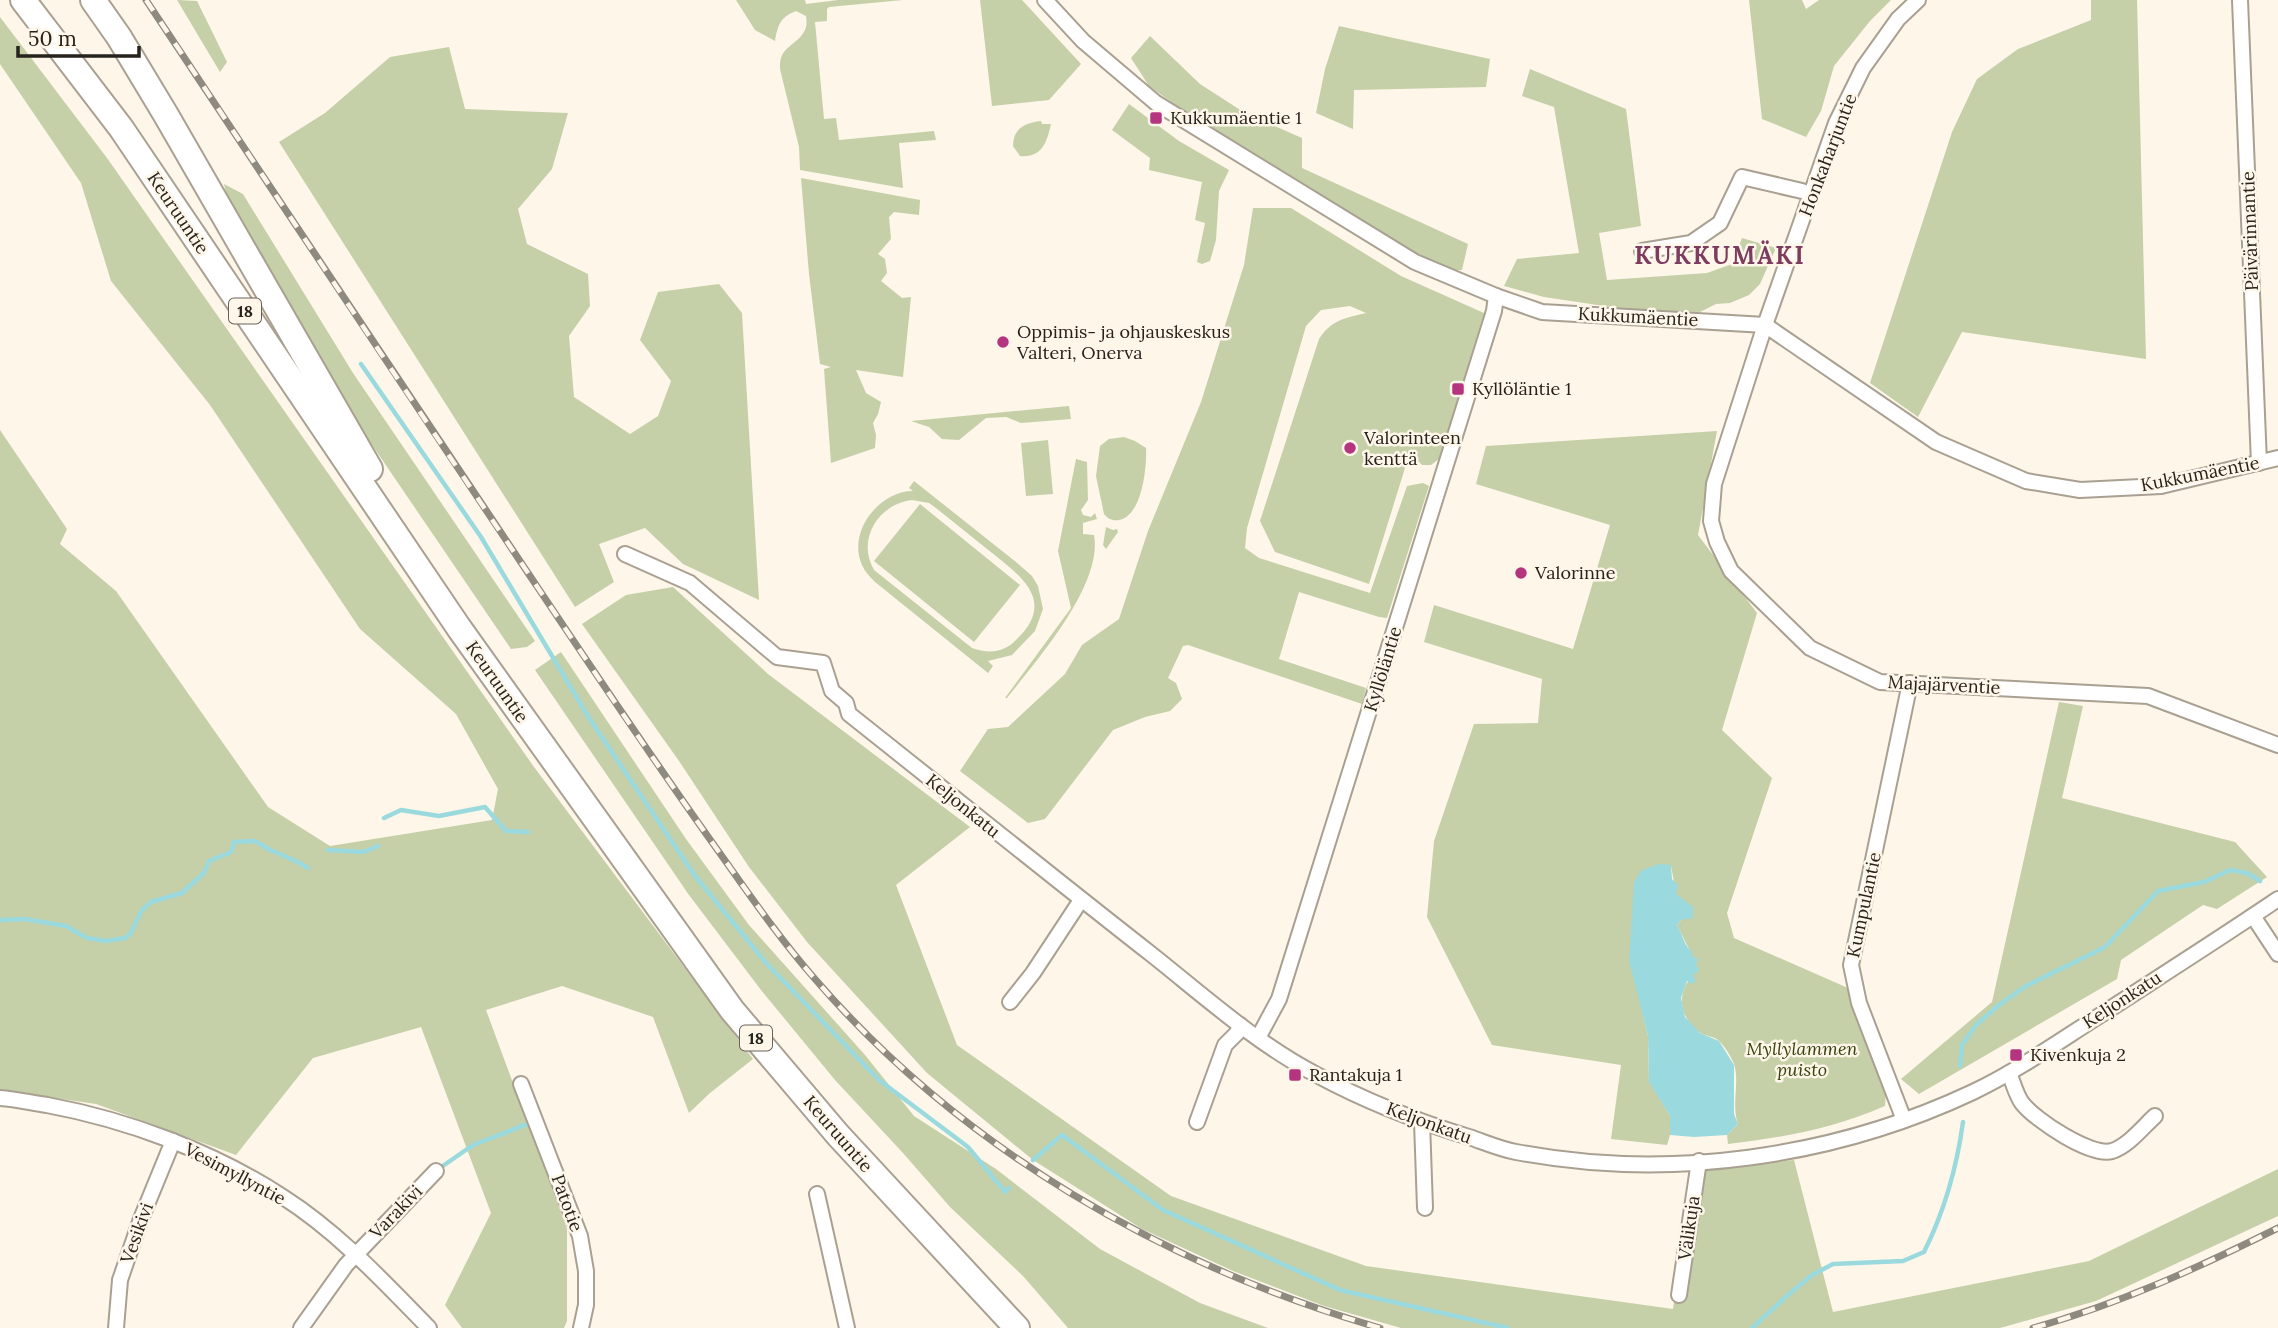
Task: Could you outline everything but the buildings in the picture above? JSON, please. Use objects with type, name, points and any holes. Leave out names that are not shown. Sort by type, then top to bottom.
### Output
[{"type":"highway","name":"Keuruuntie","points":[[23,0],[121,128],[459,628],[732,1010],[838,1135],[1017,1328]]},
{"type":"highway","points":[[93,0],[119,37],[166,115],[459,628]]},
{"type":"street","name":"Kukkumäentie","points":[[1045,0],[1083,41],[1156,103],[1415,262],[1496,296],[1542,312],[1765,325],[1936,442],[2026,481],[2080,490],[2161,486],[2278,458]]},
{"type":"street","name":"Honkaharjuntie","points":[[1765,325],[1836,123],[1863,68],[1898,19],[1918,0]]},
{"type":"street","name":"Päivärinnantie","points":[[2240,0],[2259,463]]},
{"type":"street","points":[[1642,251],[1691,243],[1720,223],[1742,177],[1802,191]]},
{"type":"street","name":"Kyllöläntie","points":[[1258,1038],[1279,999],[1494,311],[1496,296]]},
{"type":"street","name":"Majajärventie","points":[[1765,325],[1714,484],[1711,521],[1717,542],[1731,571],[1810,648],[1880,682],[2148,696],[2278,745]]},
{"type":"street","name":"Keljonkatu","points":[[625,554],[690,583],[777,657],[823,663],[832,691],[846,703],[849,714],[1258,1038],[1314,1074],[1422,1122],[1513,1151],[1615,1164],[1699,1161],[1746,1158],[1867,1133],[1976,1091],[2009,1073],[2278,900]]},
{"type":"street","name":"Kumpulantie","points":[[1904,1120],[1859,1003],[1851,965],[1910,683]]},
{"type":"street","points":[[1010,1002],[1033,974],[1081,900]]},
{"type":"street","points":[[2253,916],[2278,954]]},
{"type":"street","points":[[1197,1122],[1225,1045],[1237,1033],[1240,1025]]},
{"type":"street","points":[[2009,1073],[2021,1102],[2040,1120],[2084,1146],[2100,1151],[2112,1151],[2155,1116]]},
{"type":"street","name":"Patotie","points":[[520,1084],[580,1236],[586,1271],[586,1305],[581,1328]]},
{"type":"street","name":"Vesimyllyntie","points":[[0,1098],[94,1114],[173,1141],[284,1197],[356,1254],[429,1328]]},
{"type":"street","points":[[1422,1122],[1425,1208]]},
{"type":"street","name":"Vesikivi","points":[[116,1328],[120,1280],[141,1219],[173,1141]]},
{"type":"street","name":"Välikuja","points":[[1679,1295],[1699,1161]]},
{"type":"street","name":"Varakivi","points":[[301,1328],[346,1265],[436,1171]]},
{"type":"street","points":[[817,1194],[847,1328]]},
{"type":"green space","points":[[177,0],[197,1],[227,62],[220,72]]},
{"type":"green space","points":[[736,0],[805,0],[806,4],[838,0],[903,0],[829,7],[827,21],[815,22],[824,119],[836,118],[839,140],[934,131],[936,140],[899,143],[903,188],[800,170],[799,147],[780,65],[784,52],[806,29],[806,16],[796,11],[786,16],[779,26],[775,41],[755,30]]},
{"type":"green space","points":[[980,0],[1022,0],[1081,64],[1049,100],[992,106]]},
{"type":"green space","points":[[1749,0],[1802,0],[1806,9],[1819,0],[1891,0],[1870,21],[1834,66],[1821,111],[1806,137],[1762,119]]},
{"type":"green space","points":[[2091,0],[2137,0],[2146,359],[1962,332],[1918,417],[1870,383],[1952,132],[1977,79],[2018,49],[2091,20]]},
{"type":"green space","points":[[0,17],[107,158],[534,767],[753,1059],[689,1113],[653,1017],[562,986],[486,1010],[567,1229],[567,1321],[564,1328],[462,1328],[445,1305],[491,1213],[421,1027],[313,1058],[236,1155],[96,1104],[0,1090],[0,430],[67,529],[60,544],[116,591],[268,807],[330,846],[492,820],[498,789],[456,714],[360,629],[210,405],[111,281],[81,183],[0,64]]},
{"type":"green space","points":[[1339,26],[1490,59],[1486,87],[1354,90],[1353,129],[1316,113],[1325,69]]},
{"type":"green space","points":[[1150,36],[1200,84],[1245,113],[1302,138],[1302,168],[1468,244],[1462,270],[1450,270],[1416,254],[1191,116],[1149,86],[1131,58]]},
{"type":"green space","points":[[449,47],[465,109],[568,113],[552,169],[518,209],[527,244],[588,274],[590,306],[569,336],[574,397],[630,434],[658,416],[671,381],[640,340],[658,292],[719,284],[742,313],[759,600],[683,564],[645,528],[599,544],[614,582],[575,607],[279,142],[325,113],[390,57]]},
{"type":"green space","points":[[1530,69],[1626,109],[1641,226],[1599,233],[1607,280],[1707,273],[1732,264],[1742,238],[1776,248],[1760,284],[1749,295],[1730,303],[1716,304],[1700,312],[1631,310],[1544,297],[1504,286],[1517,259],[1579,253],[1554,107],[1522,96]]},
{"type":"green space","points":[[1129,104],[1179,141],[1229,170],[1219,191],[1216,240],[1210,261],[1202,264],[1197,262],[1205,223],[1195,220],[1202,182],[1149,170],[1150,158],[1112,130]]},
{"type":"green space","points":[[1041,121],[1042,124],[1051,124],[1042,148],[1034,154],[1020,156],[1013,146],[1017,131],[1029,123]]},
{"type":"green space","points":[[801,178],[920,200],[919,215],[894,212],[889,217],[891,239],[878,254],[885,259],[887,273],[881,281],[902,298],[911,297],[903,377],[856,370],[866,393],[881,402],[873,423],[875,448],[831,463],[824,369],[831,367],[820,364]]},
{"type":"green space","points":[[224,184],[243,194],[353,373],[535,641],[527,647],[511,649],[349,411],[228,202]]},
{"type":"green space","points":[[1253,208],[1291,208],[1401,276],[1484,313],[1439,459],[1431,465],[1422,465],[1414,457],[1405,468],[1369,584],[1275,552],[1260,521],[1319,339],[1334,324],[1366,313],[1350,306],[1321,310],[1306,326],[1247,528],[1245,548],[1259,558],[1370,593],[1407,486],[1423,483],[1429,486],[1387,618],[1299,592],[1279,659],[1366,688],[1362,704],[1188,645],[1183,646],[1168,678],[1176,683],[1182,699],[1170,711],[1145,717],[1113,730],[1045,819],[1028,823],[960,771],[988,729],[1008,727],[1065,674],[1082,645],[1119,619],[1148,531],[1201,402],[1244,265]]},
{"type":"green space","points":[[1069,406],[1071,419],[1021,423],[1006,417],[986,418],[959,440],[942,439],[929,427],[911,421]]},
{"type":"green space","name":"Myllylammen puisto","points":[[1717,431],[1698,535],[1757,613],[1722,730],[1772,778],[1727,913],[1734,938],[1848,988],[1886,1092],[1885,1106],[1846,1121],[1808,1131],[1728,1144],[1727,1135],[1738,1124],[1735,1109],[1736,1071],[1732,1058],[1721,1043],[1699,1032],[1684,1012],[1682,997],[1693,975],[1693,957],[1677,925],[1681,920],[1671,866],[1641,1007],[1648,1036],[1649,1081],[1670,1116],[1670,1135],[1667,1145],[1611,1139],[1621,1065],[1492,1045],[1427,917],[1434,841],[1474,724],[1538,723],[1542,679],[1424,642],[1434,605],[1573,649],[1610,525],[1476,484],[1486,446]]},
{"type":"green space","points":[[1124,437],[1146,448],[1145,467],[1142,490],[1133,510],[1127,517],[1114,520],[1104,514],[1096,476],[1100,446],[1109,439]]},
{"type":"green space","points":[[1048,440],[1053,494],[1026,496],[1021,443]]},
{"type":"green space","points":[[1076,459],[1087,462],[1088,500],[1081,510],[1083,515],[1091,517],[1095,513],[1097,519],[1083,523],[1083,534],[1094,535],[1094,555],[1088,576],[1065,621],[1035,664],[1005,698],[1071,608],[1058,551]]},
{"type":"green space","points":[[914,481],[1016,562],[1032,576],[1038,586],[1043,609],[1035,631],[1012,655],[988,661],[993,666],[988,673],[875,582],[862,565],[858,552],[859,540],[869,516],[889,498],[913,491],[909,488]],"holes":[[[912,500],[929,503],[1011,568],[1029,588],[1034,600],[1034,612],[1029,625],[1017,639],[1002,650],[984,651],[972,648],[874,570],[869,558],[869,535],[881,516],[900,503]]]},
{"type":"green space","points":[[920,504],[1020,585],[974,642],[874,561]]},
{"type":"green space","points":[[1106,527],[1117,529],[1118,532],[1106,549],[1103,545]]},
{"type":"green space","points":[[673,587],[768,674],[970,827],[896,885],[957,1045],[1171,1196],[1366,1266],[1673,1309],[1691,1171],[1794,1160],[1833,1312],[2089,1261],[2278,1169],[2278,1216],[2096,1301],[2000,1328],[1401,1328],[1324,1306],[1233,1271],[1142,1229],[1033,1160],[927,1073],[807,942],[749,867],[679,761],[582,624],[626,595]]},
{"type":"green space","points":[[561,652],[686,839],[749,925],[865,1055],[914,1116],[996,1169],[1100,1249],[1200,1303],[1268,1328],[1068,1328],[1023,1276],[950,1207],[835,1080],[761,990],[689,895],[535,670]]},
{"type":"green space","points":[[2059,702],[2083,706],[2062,798],[2235,842],[2267,877],[2217,909],[2203,905],[2121,960],[2117,979],[1919,1094],[1901,1079],[1992,1002]]},
{"type":"water","points":[[1659,864],[1671,865],[1672,879],[1678,885],[1676,894],[1693,907],[1693,918],[1681,920],[1677,925],[1693,957],[1698,959],[1696,964],[1699,971],[1693,975],[1696,981],[1692,984],[1687,981],[1681,998],[1685,1017],[1700,1033],[1719,1041],[1734,1065],[1734,1114],[1738,1124],[1727,1135],[1670,1135],[1670,1116],[1649,1082],[1648,1036],[1629,961],[1634,882],[1642,870]]},
{"type":"waterway","points":[[361,364],[481,537],[589,718],[695,876],[767,964],[879,1080],[968,1147],[1005,1192],[1009,1188]]},
{"type":"waterway","points":[[384,818],[401,810],[439,816],[485,807],[506,831],[528,832]]},
{"type":"waterway","points":[[0,920],[25,919],[66,926],[87,938],[106,941],[125,938],[130,934],[142,910],[151,902],[182,893],[204,873],[209,861],[231,852],[234,842],[255,841],[308,868]]},
{"type":"waterway","points":[[328,850],[364,852],[378,846]]},
{"type":"waterway","points":[[1960,1066],[1962,1045],[1976,1025],[2026,986],[2105,947],[2158,891],[2204,882],[2230,870],[2247,873],[2260,881]]},
{"type":"waterway","points":[[1752,1328],[1812,1275],[1833,1264],[1903,1261],[1924,1252],[1949,1188],[1963,1122]]},
{"type":"waterway","points":[[437,1170],[473,1145],[530,1123]]},
{"type":"waterway","points":[[1033,1160],[1062,1135],[1163,1210],[1340,1290],[1508,1328]]},
{"type":"railway","points":[[146,0],[642,742],[763,914],[815,979],[873,1040],[935,1097],[1002,1148],[1072,1194],[1146,1235],[1222,1271],[1300,1302],[1380,1328]]},
{"type":"railway","points":[[2033,1328],[2158,1284],[2278,1228]]},
{"type":"place","name":"Kukkumäentie 1","points":[[1156,118]]},
{"type":"place","name":"Oppimis- ja ohjauskeskus Valteri, Onerva","points":[[1003,342]]},
{"type":"place","name":"Kyllöläntie 1","points":[[1458,389]]},
{"type":"place","name":"Valorinteen kenttä","points":[[1350,448]]},
{"type":"place","name":"Valorinne","points":[[1521,573]]},
{"type":"place","name":"Kivenkuja 2","points":[[2016,1055]]},
{"type":"place","name":"Rantakuja 1","points":[[1295,1075]]},
{"type":"district","name":"KUKKUMÄKI","points":[[1720,256]]}]
